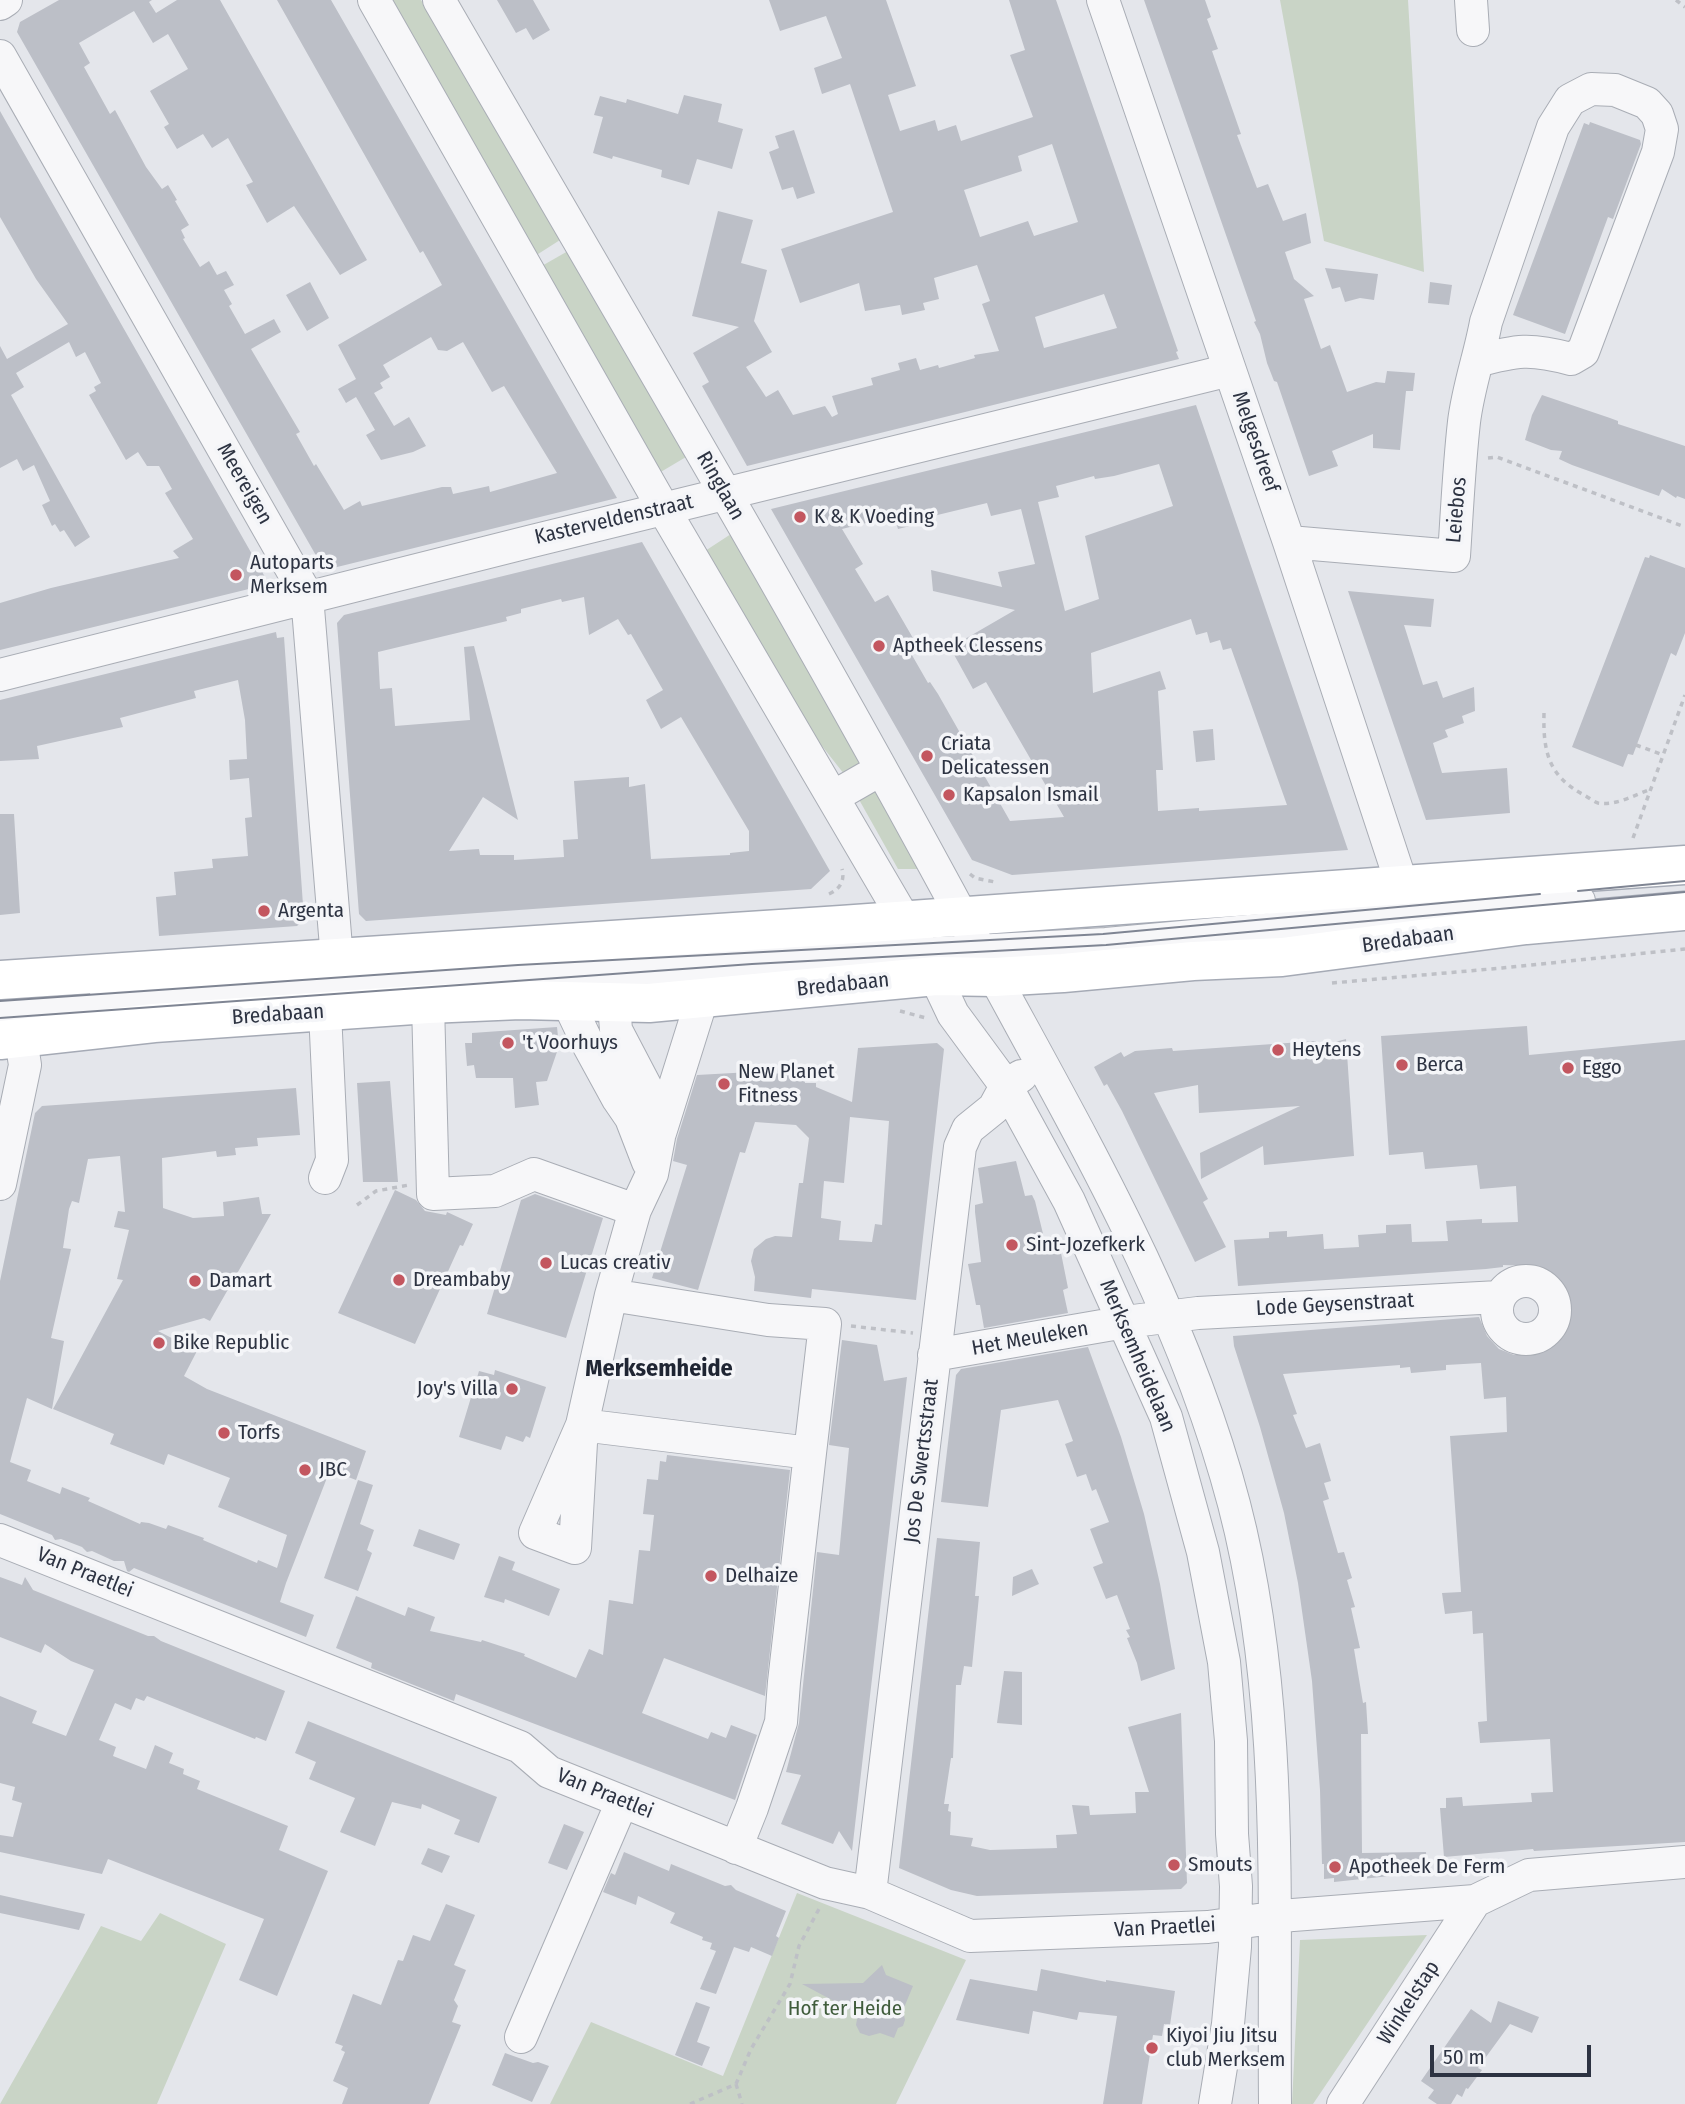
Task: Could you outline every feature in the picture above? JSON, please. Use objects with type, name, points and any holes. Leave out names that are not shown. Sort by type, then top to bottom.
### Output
[{"type":"main road","name":"Bredabaan","points":[[7,1032],[428,1004],[520,1000],[649,1003],[702,999],[921,949],[978,947],[1402,885],[1685,865]]},
{"type":"main road","name":"Bredabaan","points":[[0,981],[337,959],[978,947],[1282,957],[1526,925],[1685,911]]},
{"type":"street","points":[[0,4],[6,0]]},
{"type":"street","points":[[374,0],[663,508],[921,949]]},
{"type":"street","name":"Ringlaan","points":[[439,0],[725,494],[978,947]]},
{"type":"street","name":"Melgesdreef","points":[[1103,0],[1289,542],[1402,885]]},
{"type":"street","name":"Meereigen","points":[[0,56],[307,596],[337,959]]},
{"type":"street","name":"Leiebos","points":[[1289,542],[1454,556],[1464,420],[1486,322],[1553,127],[1570,100],[1591,89],[1615,90],[1647,103],[1657,114],[1662,129],[1658,152],[1583,352],[1571,359],[1527,350],[1480,352]]},
{"type":"street","name":"Kasterveldenstraat","points":[[0,675],[307,596],[1230,370]]},
{"type":"street","points":[[833,797],[880,770]]},
{"type":"street","points":[[1598,871],[1685,879]]},
{"type":"street","points":[[978,947],[1685,879]]},
{"type":"street","points":[[978,947],[1106,944],[1685,892]]},
{"type":"street","name":"Merksemheidelaan","points":[[978,947],[1099,1168],[1170,1317],[1203,1400],[1235,1508],[1254,1602],[1270,1725],[1274,1918]]},
{"type":"street","points":[[0,1003],[505,967],[921,949]]},
{"type":"street","points":[[0,1184],[25,1065],[7,1032],[921,949]]},
{"type":"street","name":"Merksemheidelaan","points":[[921,949],[953,1014],[1006,1086],[1069,1201],[1166,1417],[1203,1552],[1224,1662],[1231,1741],[1235,1924]]},
{"type":"street","points":[[648,1122],[702,999]]},
{"type":"street","points":[[569,1002],[618,1099],[648,1122]]},
{"type":"street","points":[[614,1003],[616,1030],[650,1095],[648,1122],[652,1174],[635,1210],[611,1294],[582,1425],[810,1453]]},
{"type":"street","points":[[428,1004],[433,1194],[495,1191],[534,1174],[635,1210]]},
{"type":"street","points":[[325,1012],[332,1160],[325,1178]]},
{"type":"street","name":"Jos De Swertsstraat","points":[[870,1893],[960,1147],[968,1129],[994,1108],[1006,1086],[1040,1064]]},
{"type":"street","points":[[611,1294],[768,1320],[825,1324],[781,1722],[736,1848]]},
{"type":"street","name":"Lode Geysenstraat","points":[[1125,1322],[1198,1312],[1500,1297]]},
{"type":"street","name":"Het Meuleken","points":[[935,1345],[1125,1322]]},
{"type":"street","name":"Van Praetlei","points":[[0,1540],[520,1747],[549,1772],[622,1802],[825,1883],[870,1893],[970,1936],[1235,1924],[1274,1918]]},
{"type":"street","points":[[521,2037],[622,1802]]},
{"type":"street","points":[[1275,2104],[1274,1918],[1475,1901],[1529,1875],[1685,1862]]},
{"type":"street","name":"Winkelstap","points":[[1343,2104],[1475,1901]]},
{"type":"street","points":[[1215,2104],[1228,2024],[1235,1924]]},
{"type":"path","points":[[1676,0],[1685,7]]},
{"type":"path","points":[[1461,461],[1497,457],[1685,527]]},
{"type":"path","points":[[1631,842],[1685,695]]},
{"type":"path","points":[[1544,713],[1543,742],[1551,766],[1571,788],[1598,803],[1616,802],[1651,789]]},
{"type":"path","points":[[1636,745],[1663,755]]},
{"type":"path","points":[[357,1205],[376,1191],[433,1183]]},
{"type":"path","points":[[825,1324],[935,1345]]},
{"type":"path","points":[[742,2104],[736,2084],[751,2049],[790,1984],[799,1946],[818,1913],[825,1883]]},
{"type":"path","points":[[690,2104],[736,2084]]},
{"type":"green space","points":[[388,0],[421,0],[560,240],[535,256]]},
{"type":"green space","points":[[1280,0],[1408,0],[1424,272],[1324,241]]},
{"type":"green space","points":[[568,251],[686,457],[659,473],[540,267]]},
{"type":"green space","points":[[731,534],[864,771],[848,779],[796,713],[705,551]]},
{"type":"green space","points":[[873,787],[921,869],[898,869],[857,796]]},
{"type":"green space","name":"Hof ter Heide","points":[[797,1893],[966,1960],[896,2104],[550,2104],[591,2022],[723,2076]]},
{"type":"green space","points":[[160,1913],[226,1944],[157,2104],[0,2104],[101,1926],[141,1941]]},
{"type":"green space","points":[[1427,1935],[1313,2104],[1292,2104],[1300,1940]]},
{"type":"building","points":[[59,0],[152,0],[149,2],[156,13],[177,0],[220,0],[367,260],[340,275],[294,206],[267,223],[246,185],[253,182],[228,138],[212,148],[203,134],[177,149],[164,127],[169,124],[150,91],[188,69],[168,34],[153,43],[134,11],[79,43],[90,63],[84,67],[110,114],[115,110],[146,167],[162,189],[168,185],[177,200],[175,201],[189,225],[181,230],[185,238],[183,239],[200,267],[209,261],[217,275],[226,271],[234,285],[224,290],[232,304],[229,306],[245,334],[274,319],[281,332],[251,349],[300,432],[296,434],[314,466],[316,464],[344,510],[360,501],[362,506],[442,487],[451,487],[453,494],[489,486],[490,492],[557,473],[504,386],[492,392],[463,342],[447,351],[438,350],[431,337],[383,365],[390,377],[380,383],[383,388],[374,393],[394,426],[409,417],[426,446],[381,460],[366,435],[375,430],[356,397],[346,403],[338,389],[356,379],[338,345],[442,285],[423,251],[420,253],[277,0],[331,0],[617,498],[329,569],[322,566],[17,32],[20,22]]},
{"type":"building","points":[[497,0],[533,0],[550,30],[533,40],[526,28],[516,33]]},
{"type":"building","points":[[769,0],[886,0],[916,86],[888,95],[900,131],[935,120],[938,131],[956,125],[961,141],[1033,117],[1010,55],[1025,50],[1009,0],[1056,0],[1179,359],[747,466],[702,386],[709,382],[693,353],[739,327],[692,316],[718,211],[753,220],[741,263],[767,270],[754,321],[772,352],[746,367],[766,397],[778,390],[793,415],[825,406],[832,417],[838,414],[832,396],[873,385],[871,378],[900,370],[898,363],[916,358],[920,370],[938,365],[939,368],[975,358],[974,355],[999,351],[982,304],[990,301],[977,265],[934,278],[939,299],[923,303],[925,310],[902,315],[900,305],[865,311],[859,283],[800,303],[781,249],[893,212],[850,84],[822,94],[814,68],[842,58],[826,16],[780,31]],"holes":[[[1052,144],[1078,222],[1034,236],[1028,221],[980,237],[964,190],[1022,171],[1018,156]],[[1104,294],[1117,328],[1044,348],[1035,317]]]},
{"type":"building","points":[[1144,0],[1205,0],[1211,17],[1207,19],[1218,49],[1212,51],[1241,134],[1237,135],[1257,188],[1268,184],[1283,221],[1306,213],[1311,243],[1285,252],[1294,279],[1314,296],[1304,299],[1321,349],[1330,345],[1347,392],[1376,382],[1385,383],[1387,371],[1415,373],[1413,391],[1406,391],[1400,450],[1373,448],[1373,434],[1332,451],[1338,466],[1309,476],[1277,382],[1274,381],[1267,363],[1254,322],[1256,321]]},
{"type":"building","points":[[684,95],[722,104],[718,122],[743,129],[732,169],[697,159],[689,185],[661,177],[662,170],[593,153],[603,117],[594,115],[600,96],[626,103],[627,99],[678,114]]},
{"type":"building","points":[[0,111],[265,577],[261,586],[0,650],[0,603],[51,588],[179,558],[173,551],[193,539],[165,493],[172,489],[159,466],[147,466],[138,452],[126,460],[89,395],[96,391],[94,387],[101,383],[85,352],[76,357],[69,342],[16,373],[24,387],[11,395],[90,537],[75,547],[64,530],[60,532],[55,524],[52,526],[42,505],[50,501],[34,465],[23,471],[17,459],[0,468],[0,346],[7,359],[68,324],[36,279],[0,217]]},
{"type":"building","points":[[1590,122],[1640,140],[1641,144],[1613,219],[1608,217],[1565,334],[1513,315],[1584,123],[1589,125]]},
{"type":"building","points":[[794,130],[815,193],[797,199],[793,187],[782,190],[769,152],[779,148],[775,136]]},
{"type":"building","points":[[1325,268],[1378,274],[1374,300],[1360,298],[1345,302],[1340,287],[1332,289]]},
{"type":"building","points":[[310,282],[329,318],[307,331],[286,295]]},
{"type":"building","points":[[1430,282],[1452,285],[1449,305],[1428,303]]},
{"type":"building","points":[[1542,395],[1685,446],[1685,499],[1676,498],[1662,489],[1659,496],[1572,465],[1559,459],[1562,451],[1551,450],[1525,440],[1532,415]]},
{"type":"building","points":[[1196,405],[1348,850],[1012,875],[972,860],[771,509]],"holes":[[[1159,464],[1173,506],[1085,536],[1099,599],[1065,611],[1038,502],[1059,497],[1056,486],[1094,476],[1095,479],[1114,476]],[[987,503],[991,516],[1021,509],[1035,564],[998,572],[1002,587],[931,570],[933,591],[1015,610],[958,643],[960,646],[952,651],[973,689],[986,682],[1064,817],[1010,821],[938,694],[930,682],[928,683],[909,650],[917,645],[888,595],[875,602],[855,569],[863,564],[842,529],[894,516],[898,529],[926,522],[925,518]],[[1191,619],[1196,635],[1207,632],[1210,643],[1220,640],[1223,650],[1231,648],[1287,805],[1158,811],[1156,770],[1163,770],[1158,691],[1166,689],[1160,671],[1093,693],[1091,653]]]},
{"type":"building","points":[[642,542],[830,871],[811,889],[366,921],[359,914],[337,623],[344,615]],"holes":[[[584,597],[589,635],[618,619],[628,635],[631,634],[663,690],[646,700],[661,729],[681,717],[749,831],[749,851],[730,855],[651,859],[645,784],[629,787],[629,777],[574,781],[578,839],[563,840],[564,857],[514,860],[514,855],[480,855],[479,849],[449,851],[483,797],[518,820],[474,646],[464,647],[470,720],[395,726],[392,688],[380,689],[378,652],[507,621],[506,617],[521,613],[521,609],[561,599],[562,602]]]},
{"type":"building","points":[[1650,555],[1685,568],[1685,633],[1676,656],[1671,653],[1633,755],[1628,754],[1623,767],[1572,747],[1645,557],[1649,558]]},
{"type":"building","points":[[1348,591],[1434,599],[1431,627],[1404,625],[1423,685],[1437,681],[1443,698],[1474,687],[1475,711],[1462,716],[1464,723],[1445,730],[1448,737],[1433,743],[1442,773],[1507,768],[1510,813],[1426,820]]},
{"type":"building","points":[[276,632],[277,638],[284,637],[304,919],[297,926],[159,936],[156,897],[176,895],[174,872],[213,868],[212,859],[248,856],[245,818],[252,817],[249,778],[230,780],[229,760],[247,759],[245,720],[238,680],[194,691],[196,698],[120,718],[123,727],[37,746],[39,759],[0,761],[0,700]]},
{"type":"building","points":[[1213,729],[1215,760],[1196,762],[1193,731]]},
{"type":"building","points":[[0,814],[14,814],[20,913],[0,915]]},
{"type":"building","points":[[1527,1026],[1529,1055],[1685,1040],[1685,1842],[1533,1849],[1444,1857],[1440,1808],[1446,1808],[1446,1798],[1462,1797],[1463,1806],[1532,1802],[1531,1793],[1553,1792],[1550,1739],[1480,1743],[1478,1722],[1487,1721],[1483,1633],[1473,1634],[1472,1611],[1445,1614],[1442,1593],[1461,1592],[1450,1436],[1507,1432],[1506,1397],[1484,1399],[1481,1363],[1446,1365],[1446,1370],[1411,1373],[1410,1367],[1400,1368],[1400,1365],[1283,1374],[1297,1414],[1293,1415],[1306,1448],[1320,1443],[1331,1481],[1324,1483],[1329,1499],[1323,1501],[1338,1553],[1344,1552],[1352,1578],[1347,1580],[1355,1607],[1351,1608],[1360,1648],[1354,1649],[1363,1703],[1366,1702],[1368,1734],[1361,1734],[1362,1853],[1426,1852],[1427,1872],[1334,1882],[1334,1878],[1324,1879],[1322,1864],[1312,1681],[1298,1583],[1284,1513],[1233,1336],[1479,1317],[1487,1336],[1499,1349],[1514,1355],[1533,1355],[1549,1349],[1565,1331],[1570,1313],[1568,1300],[1560,1283],[1547,1271],[1533,1266],[1503,1265],[1486,1269],[1238,1286],[1234,1240],[1269,1238],[1269,1232],[1287,1231],[1287,1237],[1323,1234],[1324,1249],[1359,1247],[1358,1235],[1386,1233],[1386,1225],[1411,1224],[1412,1242],[1448,1241],[1446,1221],[1482,1219],[1482,1223],[1518,1222],[1516,1186],[1480,1189],[1477,1165],[1425,1169],[1423,1152],[1389,1155],[1381,1036]]},
{"type":"building","points":[[557,1027],[559,1046],[547,1081],[536,1082],[539,1105],[515,1108],[513,1078],[476,1078],[474,1065],[467,1066],[465,1043],[472,1043],[472,1033]]},
{"type":"building","points":[[1346,1039],[1354,1156],[1264,1165],[1263,1146],[1201,1179],[1200,1153],[1300,1106],[1199,1113],[1198,1085],[1154,1093],[1208,1199],[1203,1202],[1226,1247],[1195,1262],[1122,1111],[1094,1067],[1121,1052],[1124,1057],[1135,1051],[1316,1041],[1317,1047]]},
{"type":"building","points":[[937,1043],[944,1049],[916,1300],[812,1289],[811,1298],[754,1291],[755,1277],[751,1261],[754,1249],[766,1239],[775,1236],[792,1237],[799,1183],[803,1183],[809,1138],[796,1125],[755,1122],[745,1153],[740,1152],[698,1290],[652,1278],[687,1165],[673,1161],[697,1075],[751,1072],[804,1075],[805,1083],[816,1083],[816,1087],[852,1102],[858,1048]],"holes":[[[850,1117],[889,1121],[882,1225],[875,1224],[872,1242],[839,1240],[841,1221],[821,1218],[824,1181],[844,1183]]]},
{"type":"building","points":[[390,1081],[398,1182],[363,1182],[357,1083]]},
{"type":"building","points":[[296,1088],[300,1135],[257,1138],[258,1146],[235,1148],[236,1155],[217,1157],[216,1151],[162,1158],[163,1208],[193,1218],[224,1216],[223,1202],[259,1197],[262,1214],[271,1214],[210,1321],[204,1318],[158,1331],[197,1351],[184,1376],[207,1389],[366,1451],[356,1480],[330,1470],[286,1583],[280,1602],[314,1615],[306,1637],[134,1568],[129,1572],[124,1561],[114,1561],[61,1539],[55,1540],[52,1535],[0,1514],[0,1281],[35,1113],[42,1106]],"holes":[[[120,1156],[125,1212],[118,1211],[114,1227],[129,1230],[117,1279],[123,1280],[53,1409],[114,1434],[110,1444],[133,1453],[164,1465],[168,1454],[230,1478],[218,1507],[287,1535],[277,1568],[258,1560],[257,1563],[203,1540],[204,1538],[168,1525],[166,1529],[149,1523],[140,1524],[62,1487],[60,1494],[27,1481],[31,1470],[10,1462],[27,1398],[52,1409],[64,1341],[51,1338],[71,1249],[63,1248],[69,1209],[72,1201],[79,1203],[88,1159]]]},
{"type":"building","name":"Sint-Jozefkerk","points":[[1016,1161],[1025,1196],[1032,1195],[1035,1201],[1047,1250],[1060,1248],[1068,1288],[1063,1290],[1068,1313],[984,1328],[980,1305],[976,1305],[968,1264],[981,1262],[975,1212],[975,1205],[983,1203],[978,1168]]},
{"type":"building","name":"Dreambaby","points":[[395,1190],[416,1200],[425,1211],[446,1215],[447,1212],[473,1224],[463,1246],[460,1245],[415,1344],[338,1313]]},
{"type":"building","name":"Lucas creativ","points":[[535,1194],[603,1218],[566,1338],[487,1314],[521,1200]]},
{"type":"building","points":[[842,1340],[877,1345],[884,1381],[907,1377],[852,1851],[839,1831],[833,1844],[781,1824],[801,1775],[786,1772],[799,1723],[817,1552],[839,1555],[849,1448],[829,1445]]},
{"type":"building","points":[[1088,1347],[1121,1437],[1144,1514],[1175,1669],[1141,1681],[1127,1638],[1130,1637],[1126,1630],[1130,1629],[1117,1595],[1106,1599],[1093,1567],[1103,1563],[1090,1529],[1109,1522],[1096,1489],[1092,1491],[1086,1474],[1077,1477],[1065,1444],[1073,1441],[1058,1400],[1001,1410],[988,1507],[941,1502],[956,1375],[961,1369]]},
{"type":"building","points":[[495,1370],[546,1387],[530,1438],[526,1436],[523,1442],[506,1436],[501,1450],[459,1437],[479,1371],[494,1375]]},
{"type":"building","points":[[667,1455],[790,1470],[765,1696],[664,1658],[642,1713],[708,1739],[711,1732],[726,1738],[731,1725],[757,1735],[735,1800],[456,1694],[454,1701],[371,1668],[372,1663],[336,1648],[356,1596],[405,1616],[408,1607],[435,1617],[430,1631],[481,1642],[482,1640],[525,1654],[524,1656],[576,1678],[589,1649],[603,1655],[609,1600],[633,1604],[639,1550],[650,1551],[654,1515],[643,1514],[647,1479],[658,1480],[660,1461],[666,1462]]},
{"type":"building","points":[[358,1480],[373,1485],[360,1524],[374,1530],[367,1550],[372,1553],[358,1591],[324,1578]]},
{"type":"building","points":[[419,1529],[460,1544],[454,1560],[413,1546]]},
{"type":"building","points":[[937,1538],[980,1542],[975,1596],[979,1596],[972,1667],[964,1666],[961,1685],[956,1685],[953,1758],[944,1804],[949,1804],[948,1811],[951,1812],[950,1835],[973,1838],[971,1846],[990,1850],[1057,1848],[1056,1835],[1077,1834],[1072,1805],[1089,1806],[1090,1815],[1136,1813],[1135,1792],[1149,1792],[1128,1727],[1181,1713],[1187,1883],[1181,1889],[977,1896],[951,1890],[899,1868]]},
{"type":"building","points":[[499,1556],[515,1562],[512,1570],[560,1589],[549,1616],[505,1599],[504,1603],[484,1597]]},
{"type":"building","points":[[1032,1569],[1039,1584],[1012,1596],[1013,1577]]},
{"type":"building","points":[[0,1577],[22,1585],[25,1577],[33,1590],[148,1636],[154,1636],[285,1691],[266,1741],[147,1696],[144,1701],[136,1698],[131,1710],[115,1703],[99,1740],[116,1747],[113,1756],[146,1769],[155,1745],[173,1753],[169,1763],[184,1769],[183,1774],[200,1781],[197,1789],[288,1826],[279,1850],[328,1871],[277,1996],[239,1980],[264,1919],[108,1859],[102,1874],[0,1852],[0,1835],[13,1837],[22,1803],[12,1800],[15,1787],[0,1783],[0,1696],[37,1711],[32,1723],[66,1736],[94,1670],[71,1661],[45,1644],[41,1653],[0,1637]]},
{"type":"building","points":[[1004,1671],[1022,1672],[1022,1725],[997,1723]]},
{"type":"building","points":[[308,1721],[497,1797],[479,1843],[454,1834],[460,1820],[422,1804],[421,1809],[392,1802],[375,1846],[340,1832],[355,1798],[309,1779],[316,1762],[295,1753]]},
{"type":"building","points":[[564,1824],[584,1832],[567,1870],[548,1863]]},
{"type":"building","points":[[428,1848],[450,1856],[442,1873],[421,1864]]},
{"type":"building","points":[[624,1852],[669,1871],[671,1864],[725,1886],[731,1885],[736,1890],[786,1911],[776,1936],[779,1938],[772,1956],[751,1947],[749,1952],[734,1947],[716,1994],[700,1989],[716,1951],[710,1949],[712,1943],[670,1923],[675,1913],[638,1896],[636,1905],[603,1892],[611,1873],[615,1875]]},
{"type":"building","points":[[0,1895],[85,1914],[79,1930],[0,1913]]},
{"type":"building","points":[[446,1904],[475,1915],[454,1965],[466,1970],[454,2000],[458,2006],[452,2022],[461,2025],[429,2104],[342,2104],[348,2088],[333,2081],[345,2052],[341,2050],[343,2046],[335,2043],[353,1994],[381,2005],[398,1960],[403,1961],[413,1935],[430,1941]]},
{"type":"building","points":[[882,1965],[886,1975],[913,1986],[903,2010],[903,2026],[898,2028],[894,2038],[880,2033],[869,2036],[860,2033],[856,2025],[858,2014],[802,1984],[863,1983]]},
{"type":"building","points":[[1041,1969],[1106,1982],[1175,1991],[1170,2025],[1164,2024],[1162,2036],[1153,2035],[1142,2104],[1103,2104],[1117,2016],[1079,2012],[1077,2020],[1033,2011],[1029,2034],[956,2020],[970,1979],[1037,1991]]},
{"type":"building","points":[[1498,2001],[1539,2017],[1532,2033],[1510,2024],[1478,2068],[1482,2070],[1468,2089],[1466,2088],[1462,2097],[1457,2094],[1451,2104],[1437,2104],[1428,2098],[1434,2090],[1421,2081],[1471,2009],[1491,2023]]},
{"type":"building","points":[[696,2002],[710,2007],[697,2042],[710,2047],[702,2066],[675,2055]]},
{"type":"building","points":[[505,2053],[549,2066],[532,2102],[492,2085]]},
{"type":"tram line","points":[[1578,891],[1685,881]]},
{"type":"tram line","points":[[0,1018],[752,964],[1106,945],[1685,892]]},
{"type":"tram line","points":[[0,1001],[518,965],[1103,934],[1540,894]]},
{"type":"place","name":"K & K Voeding","points":[[800,517]]},
{"type":"place","name":"Autoparts Merksem","points":[[236,575]]},
{"type":"place","name":"Aptheek Clessens","points":[[879,646]]},
{"type":"place","name":"Criata Delicatessen","points":[[927,756]]},
{"type":"place","name":"Kapsalon Ismail","points":[[949,795]]},
{"type":"place","name":"Argenta","points":[[264,911]]},
{"type":"place","name":"'t Voorhuys","points":[[508,1043]]},
{"type":"place","name":"Heytens","points":[[1278,1050]]},
{"type":"place","name":"Berca","points":[[1402,1065]]},
{"type":"place","name":"Eggo","points":[[1568,1068]]},
{"type":"place","name":"New Planet Fitness","points":[[724,1084]]},
{"type":"place","name":"Sint-Jozefkerk","points":[[1012,1245]]},
{"type":"place","name":"Lucas creativ","points":[[546,1263]]},
{"type":"place","name":"Dreambaby","points":[[399,1280]]},
{"type":"place","name":"Damart","points":[[195,1281]]},
{"type":"place","name":"Bike Republic","points":[[159,1343]]},
{"type":"place","name":"Joy's Villa","points":[[512,1389]]},
{"type":"place","name":"Torfs","points":[[224,1433]]},
{"type":"place","name":"JBC","points":[[305,1470]]},
{"type":"place","name":"Delhaize","points":[[711,1576]]},
{"type":"place","name":"Smouts","points":[[1174,1865]]},
{"type":"place","name":"Apotheek De Ferm","points":[[1335,1867]]},
{"type":"place","name":"Kiyoi Jiu Jitsu club Merksem","points":[[1152,2048]]},
{"type":"district","name":"Merksemheide","points":[[659,1369]]}]
